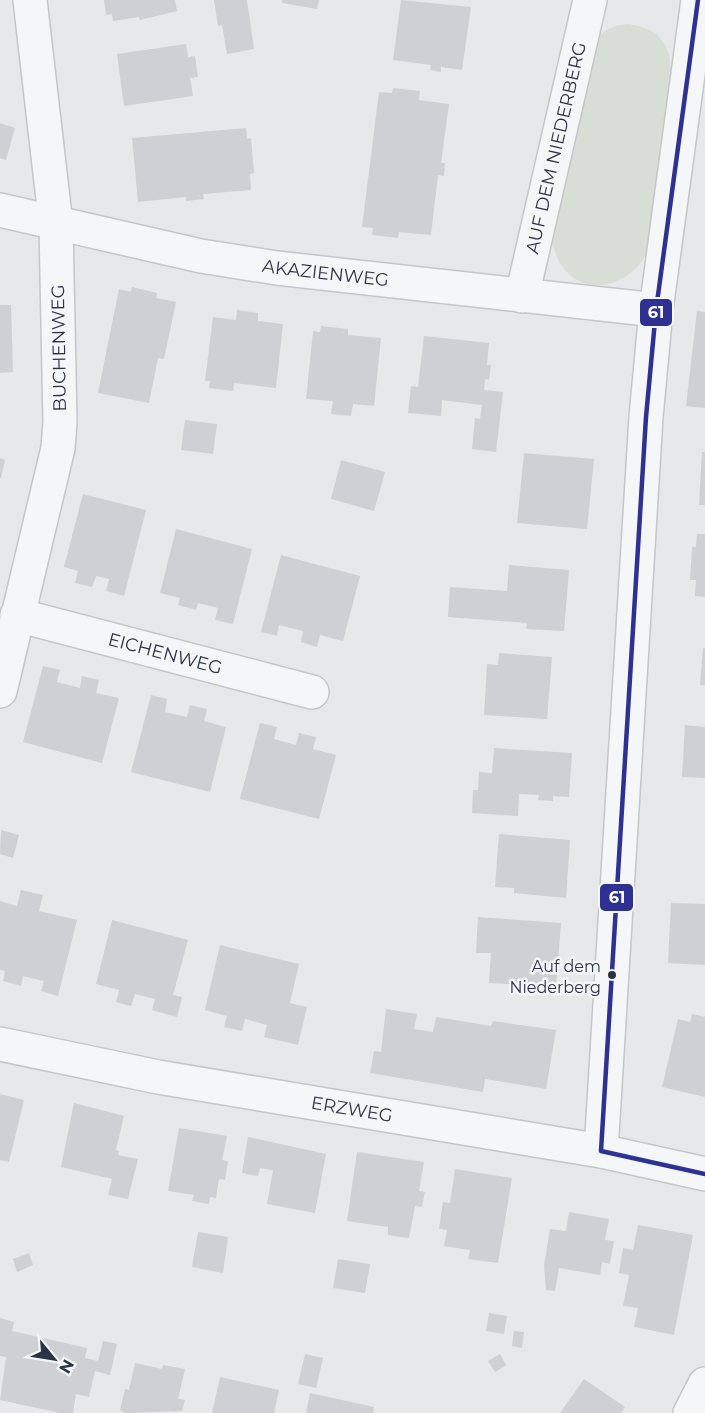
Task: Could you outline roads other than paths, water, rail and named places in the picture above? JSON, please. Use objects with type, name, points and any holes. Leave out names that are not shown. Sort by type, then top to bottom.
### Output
[{"type":"street","name":"BUCHENWEG","points":[[0,691],[58,448],[56,225],[30,0]]},
{"type":"street","name":"AUF DEM NIEDERBERG","points":[[522,296],[590,0]]},
{"type":"street","points":[[601,1151],[646,417],[656,310],[698,0]]},
{"type":"street","name":"AKAZIENWEG","points":[[0,210],[56,225],[201,256],[277,268],[656,310]]},
{"type":"street","name":"EICHENWEG","points":[[17,615],[312,692]]},
{"type":"street","name":"ERZWEG","points":[[0,1044],[158,1077],[601,1151],[705,1174]]},
{"type":"street","points":[[690,1413],[705,1384]]},
{"type":"place","name":"Auf dem Niederberg","points":[[612,975]]}]
